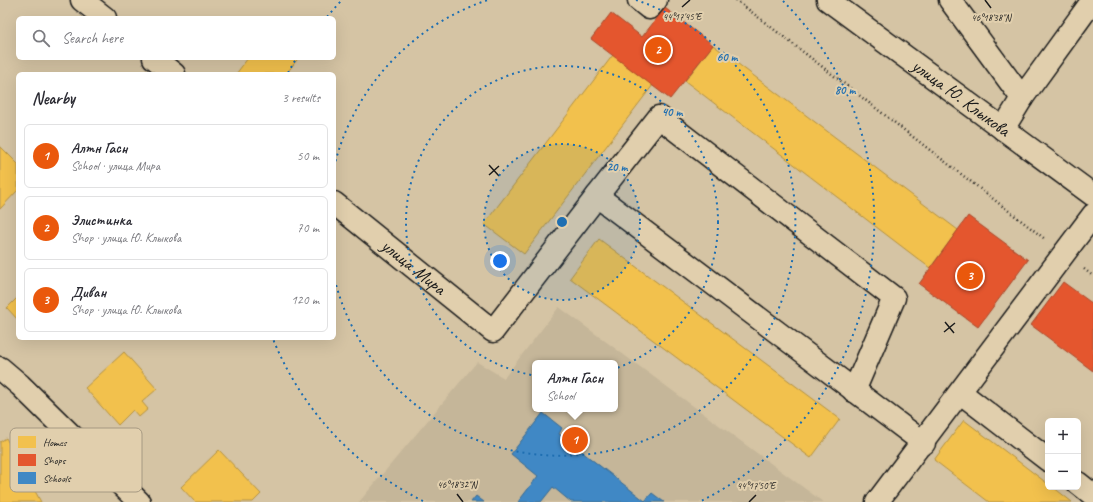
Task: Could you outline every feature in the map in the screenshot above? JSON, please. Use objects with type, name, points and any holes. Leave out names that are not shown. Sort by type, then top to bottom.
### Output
[{"type":"street","points":[[82,0],[102,16]]},
{"type":"street","points":[[639,0],[649,8],[656,0]]},
{"type":"street","name":"улица Ю. Клыкова","points":[[828,0],[1093,195]]},
{"type":"street","points":[[950,0],[1022,98]]},
{"type":"street","points":[[1003,129],[1022,98],[1093,0]]},
{"type":"street","points":[[156,60],[172,72]]},
{"type":"street","points":[[854,391],[894,298],[659,117],[597,196],[854,391],[924,443]]},
{"type":"street","name":"улица Мира","points":[[336,205],[493,331],[597,196]]},
{"type":"street","points":[[877,502],[924,443],[1093,215]]},
{"type":"street","points":[[0,368],[20,384],[64,428]]},
{"type":"street","points":[[961,393],[1045,458]]},
{"type":"street","points":[[1081,485],[1093,495]]},
{"type":"street","points":[[129,492],[139,502]]},
{"type":"path","points":[[736,0],[1093,276]]},
{"type":"shaded area","points":[[559,307],[823,502],[359,502],[477,362],[504,378]]},
{"type":"building: Homes","points":[[713,45],[958,230],[930,268],[685,81]]},
{"type":"building: Homes","points":[[613,55],[653,85],[524,254],[484,224]]},
{"type":"building: Homes","points":[[246,60],[297,60],[288,72],[238,72]]},
{"type":"building: Homes","points":[[0,146],[16,162],[16,192],[0,209]]},
{"type":"building: Homes","points":[[599,239],[840,419],[811,458],[570,278]]},
{"type":"building: Homes","points":[[16,299],[16,318],[7,308]]},
{"type":"building: Homes","points":[[124,352],[157,389],[142,402],[148,409],[139,417],[133,410],[118,425],[85,388]]},
{"type":"building: Homes","points":[[964,420],[1045,482],[1045,490],[1057,490],[1072,502],[989,502],[934,460]]},
{"type":"building: Homes","points":[[6,438],[10,445],[10,492],[36,492],[41,502],[0,502],[0,442]]},
{"type":"building: Homes","points":[[219,450],[261,494],[253,502],[195,502],[181,487]]},
{"type":"building: Shops","points":[[665,8],[713,45],[670,99],[591,39],[611,13],[642,37]]},
{"type":"building: Shops","points":[[968,216],[1028,260],[978,327],[919,284]]},
{"type":"building: Shops","points":[[1063,282],[1093,304],[1093,371],[1031,325]]},
{"type":"building: Schools","points":[[543,413],[562,428],[559,434],[645,501],[652,493],[664,502],[571,502],[553,487],[541,502],[518,502],[538,476],[511,454]]},
{"type":"building: Schools","points":[[476,496],[484,502],[471,502]]},
{"type":"place","name":"Элистинка","points":[[658,50]]},
{"type":"place","name":"Диван","points":[[970,276]]},
{"type":"place","name":"Алтн Гасн","points":[[575,440]]}]
